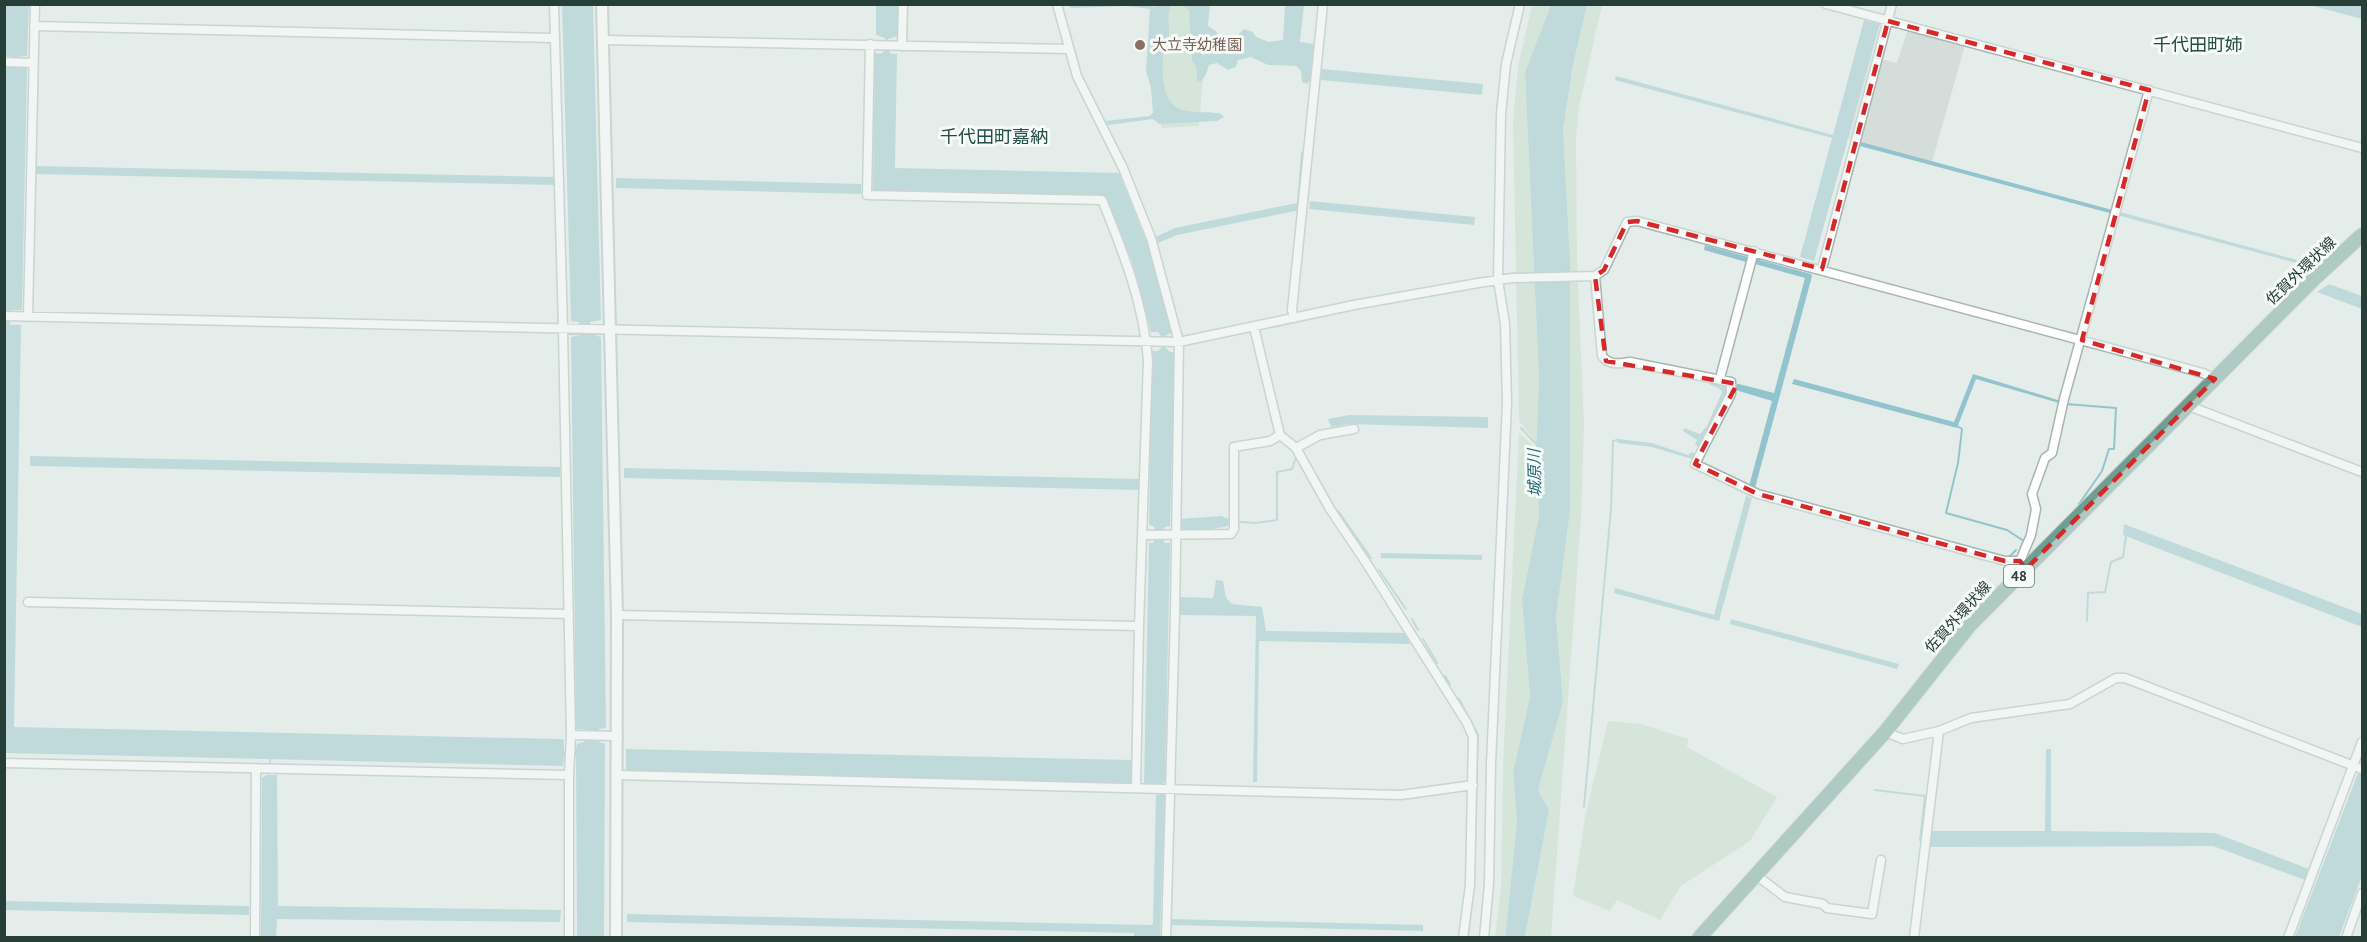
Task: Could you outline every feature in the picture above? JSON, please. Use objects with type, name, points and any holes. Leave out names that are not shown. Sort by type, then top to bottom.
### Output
[{"type":"main road","name":"佐賀外環状線","points":[[1699,938],[1885,732],[1954,643],[2023,565],[2189,406],[2362,235]]},
{"type":"street","points":[[28,317],[34,4]]},
{"type":"street","points":[[554,4],[571,735],[569,938]]},
{"type":"street","points":[[603,4],[617,615],[616,938]]},
{"type":"street","points":[[902,46],[903,4]]},
{"type":"street","points":[[1057,4],[1077,76],[1132,187],[1139,212],[1151,238],[1179,342],[1175,614],[1163,788],[1166,938]]},
{"type":"street","points":[[1294,318],[1292,310],[1323,4]]},
{"type":"street","points":[[1484,938],[1489,884],[1491,754],[1507,403],[1505,324],[1498,280],[1501,114],[1506,64],[1520,4]]},
{"type":"street","points":[[1826,4],[2362,148]]},
{"type":"street","points":[[1822,270],[1892,4]]},
{"type":"street","points":[[34,26],[555,38]]},
{"type":"street","points":[[603,40],[1068,49]]},
{"type":"street","points":[[870,44],[867,195],[1102,200],[1126,260],[1147,342],[1148,360],[1136,788]]},
{"type":"street","points":[[6,62],[33,63]]},
{"type":"street","points":[[1591,275],[1602,356],[1606,361],[1613,364],[1630,362],[1719,378],[1732,387],[1695,464],[1758,494],[2023,565],[2036,509],[2032,494],[2045,458],[2052,453],[2064,399],[2149,90]]},
{"type":"street","points":[[8,317],[1179,342],[1354,305],[1498,280],[1591,275],[1604,270],[1627,222],[1637,220],[2203,373],[2215,379]]},
{"type":"street","points":[[1719,378],[1754,251]]},
{"type":"street","points":[[1254,327],[1280,435],[1296,448],[1330,509],[1467,723],[1473,737],[1470,885],[1463,938]]},
{"type":"street","points":[[2189,406],[2362,472]]},
{"type":"street","points":[[1296,448],[1320,435],[1354,429]]},
{"type":"street","points":[[1142,535],[1231,534],[1234,529],[1234,447],[1270,441],[1280,435]]},
{"type":"street","points":[[28,602],[569,614]]},
{"type":"street","points":[[617,615],[1139,626]]},
{"type":"street","points":[[1885,732],[1903,739],[1939,731],[1971,718],[2070,704],[2116,678],[2126,678],[2362,769]]},
{"type":"street","points":[[1914,938],[1939,731]]},
{"type":"street","points":[[571,735],[618,736]]},
{"type":"street","points":[[2288,938],[2362,742]]},
{"type":"street","points":[[4,763],[569,775]]},
{"type":"street","points":[[255,938],[256,768]]},
{"type":"street","points":[[617,775],[1401,795],[1473,785]]},
{"type":"street","points":[[1756,875],[1785,897],[1823,904],[1827,908],[1872,914],[1881,860]]},
{"type":"street","points":[[2346,938],[2362,893]]},
{"type":"highlighted area","points":[[1888,21],[2149,90],[2082,340],[2215,379],[2026,569],[2020,561],[2005,561],[1758,494],[1695,464],[1737,384],[1606,361],[1595,276],[1604,270],[1627,222],[1637,221],[1822,269]]},
{"type":"shaded area","points":[[1910,23],[1967,38],[1932,162],[1845,138],[1867,56],[1897,63]]},
{"type":"green space","points":[[1157,5],[1209,5],[1199,126],[1161,128]]},
{"type":"green space","points":[[1532,5],[1551,5],[1525,72],[1539,379],[1536,442],[1519,421],[1513,122],[1518,66]]},
{"type":"green space","points":[[1587,5],[1602,5],[1579,108],[1576,138],[1577,260],[1584,424],[1581,517],[1551,937],[1525,938],[1549,810],[1538,790],[1563,702],[1556,617],[1570,512],[1570,258],[1563,130],[1573,65]]},
{"type":"green space","points":[[1519,433],[1536,448],[1539,516],[1522,598],[1530,697],[1513,772],[1517,822],[1505,937],[1495,938],[1501,886],[1503,766]]},
{"type":"green space","points":[[1608,721],[1641,724],[1688,739],[1687,747],[1777,797],[1750,841],[1681,886],[1660,920],[1617,900],[1610,911],[1573,896],[1585,817]]},
{"type":"water","points":[[1149,4],[1153,7],[1178,5],[1171,6],[1168,16],[1169,35],[1163,57],[1165,90],[1171,103],[1187,111],[1216,113],[1224,117],[1217,121],[1159,124],[1153,119],[1108,125],[1106,121],[1149,116],[1153,113],[1151,88],[1146,71],[1150,9],[1126,6],[1072,8],[1066,5]]},
{"type":"water","points":[[5,5],[29,5],[27,56],[16,57],[16,68],[27,68],[22,310],[10,310],[10,325],[21,325],[14,727],[561,739],[564,740],[564,752],[575,753],[577,744],[584,742],[585,729],[576,729],[571,337],[580,335],[579,322],[571,321],[562,5],[593,5],[601,320],[590,322],[591,334],[601,337],[606,728],[599,729],[599,742],[605,744],[604,937],[577,937],[576,757],[564,757],[563,766],[5,753],[4,67],[9,67],[10,56],[5,56]]},
{"type":"water","points":[[876,5],[898,5],[897,36],[888,39],[888,50],[891,54],[897,54],[895,168],[1119,173],[1147,243],[1173,332],[1165,336],[1166,348],[1170,352],[1175,352],[1170,526],[1165,527],[1162,531],[1165,543],[1170,543],[1165,781],[1162,784],[1165,796],[1160,937],[1134,937],[1134,933],[627,922],[627,914],[1151,925],[1153,923],[1156,795],[1159,794],[1159,784],[1144,783],[1149,543],[1153,543],[1156,534],[1153,526],[1149,525],[1152,351],[1158,351],[1162,347],[1161,336],[1158,332],[1151,332],[1132,261],[1104,195],[873,190],[875,53],[881,54],[885,50],[885,38],[876,35]]},
{"type":"water","points":[[1182,5],[1210,5],[1208,26],[1217,32],[1221,42],[1233,43],[1239,40],[1239,34],[1244,29],[1269,42],[1283,40],[1285,5],[1304,5],[1300,42],[1315,44],[1312,78],[1307,84],[1302,82],[1301,71],[1296,66],[1268,65],[1251,57],[1238,60],[1236,67],[1228,70],[1217,63],[1209,65],[1201,82],[1197,81],[1197,69],[1192,60],[1189,10]]},
{"type":"water","points":[[1551,5],[1587,5],[1573,65],[1563,130],[1570,258],[1570,512],[1556,617],[1563,702],[1538,790],[1549,810],[1525,937],[1505,938],[1517,822],[1513,772],[1530,697],[1522,599],[1539,516],[1536,448],[1539,379],[1525,72]]},
{"type":"water","points":[[2310,5],[2362,5],[2362,19]]},
{"type":"water","points":[[1864,20],[1880,24],[1814,261],[1800,257],[1832,138],[1615,80],[1616,76],[1833,135]]},
{"type":"water","points":[[1322,69],[1483,84],[1482,95],[1321,80]]},
{"type":"water","points":[[1861,142],[2312,264],[2311,267],[1860,146]]},
{"type":"water","points":[[1301,152],[1305,153],[1300,210],[1177,235],[1158,243],[1155,237],[1175,228],[1297,203]]},
{"type":"water","points":[[36,166],[554,177],[554,185],[36,174]]},
{"type":"water","points":[[616,178],[861,184],[861,194],[616,188]]},
{"type":"water","points":[[1310,201],[1475,217],[1474,225],[1309,209]]},
{"type":"water","points":[[1705,245],[1748,257],[1746,262],[1704,250]]},
{"type":"water","points":[[1756,259],[1812,276],[1755,488],[1749,486],[1772,401],[1729,388],[1700,447],[1695,445],[1697,440],[1683,431],[1684,428],[1700,434],[1707,426],[1722,392],[1709,384],[1711,381],[1739,384],[1774,393],[1805,278],[1755,264]]},
{"type":"water","points":[[2329,284],[2362,296],[2362,309],[2317,292]]},
{"type":"water","points":[[1973,374],[2061,401],[2059,403],[1976,379],[1957,428],[1792,384],[1794,379],[1954,422]]},
{"type":"water","points":[[1349,415],[1488,417],[1488,428],[1348,424],[1331,427],[1328,419]]},
{"type":"water","points":[[1618,439],[1652,443],[1688,455],[1692,452],[1695,454],[1692,459],[1652,447],[1618,443]]},
{"type":"water","points":[[30,456],[560,467],[560,477],[30,466]]},
{"type":"water","points":[[624,468],[1140,479],[1139,490],[624,478]]},
{"type":"water","points":[[1746,496],[1752,498],[1719,621],[1614,593],[1615,588],[1714,615]]},
{"type":"water","points":[[1221,516],[1229,519],[1228,526],[1202,531],[1180,531],[1180,519]]},
{"type":"water","points":[[2124,524],[2362,614],[2362,627],[2123,535]]},
{"type":"water","points":[[1381,553],[1482,555],[1482,560],[1381,558]]},
{"type":"water","points":[[1216,580],[1223,581],[1226,598],[1232,604],[1262,607],[1266,631],[1405,633],[1410,644],[1259,641],[1257,782],[1253,782],[1256,616],[1180,615],[1180,597],[1213,598]]},
{"type":"water","points":[[1731,619],[1899,664],[1897,669],[1730,624]]},
{"type":"water","points":[[626,749],[1132,760],[1131,783],[626,772]]},
{"type":"water","points":[[2046,749],[2051,749],[2051,831],[2215,833],[2309,869],[2305,880],[2213,846],[1930,847],[1932,831],[2045,831]]},
{"type":"water","points":[[2358,773],[2362,775],[2362,876],[2339,937],[2295,937]]},
{"type":"water","points":[[266,775],[277,775],[278,906],[561,910],[560,922],[277,919],[276,937],[261,937],[262,778]]},
{"type":"water","points":[[5,901],[249,906],[249,915],[5,910]]},
{"type":"water","points":[[1172,919],[1423,925],[1423,931],[1172,925]]},
{"type":"waterway","points":[[2066,404],[2116,408],[2114,449],[2109,449],[2102,471],[2079,504]]},
{"type":"waterway","points":[[1957,426],[1962,429],[1958,463],[1946,513],[2007,530],[2024,541],[2022,544]]},
{"type":"waterway","name":"城原川","points":[[1521,428],[1538,446]]},
{"type":"waterway","points":[[1584,807],[1611,509],[1613,441],[1618,440]]},
{"type":"waterway","points":[[1240,522],[1255,523],[1277,520],[1277,472],[1292,469],[1296,457]]},
{"type":"waterway","points":[[1338,511],[1371,558]]},
{"type":"waterway","points":[[2087,621],[2088,593],[2105,592],[2111,562],[2123,557],[2126,536]]},
{"type":"waterway","points":[[2009,557],[2016,550]]},
{"type":"waterway","points":[[1379,570],[1406,609]]},
{"type":"waterway","points":[[1412,619],[1418,630]]},
{"type":"waterway","points":[[1423,639],[1437,663]]},
{"type":"waterway","points":[[1445,676],[1450,684]]},
{"type":"waterway","points":[[1459,699],[1478,735],[1474,882],[1468,938]]},
{"type":"waterway","points":[[270,759],[270,766]]},
{"type":"waterway","points":[[1875,790],[1925,796],[1920,840]]},
{"type":"place","name":"大立寺幼稚園","points":[[1140,45]]},
{"type":"district","name":"千代田町姉","points":[[2198,45]]},
{"type":"district","name":"千代田町嘉納","points":[[994,137]]}]
